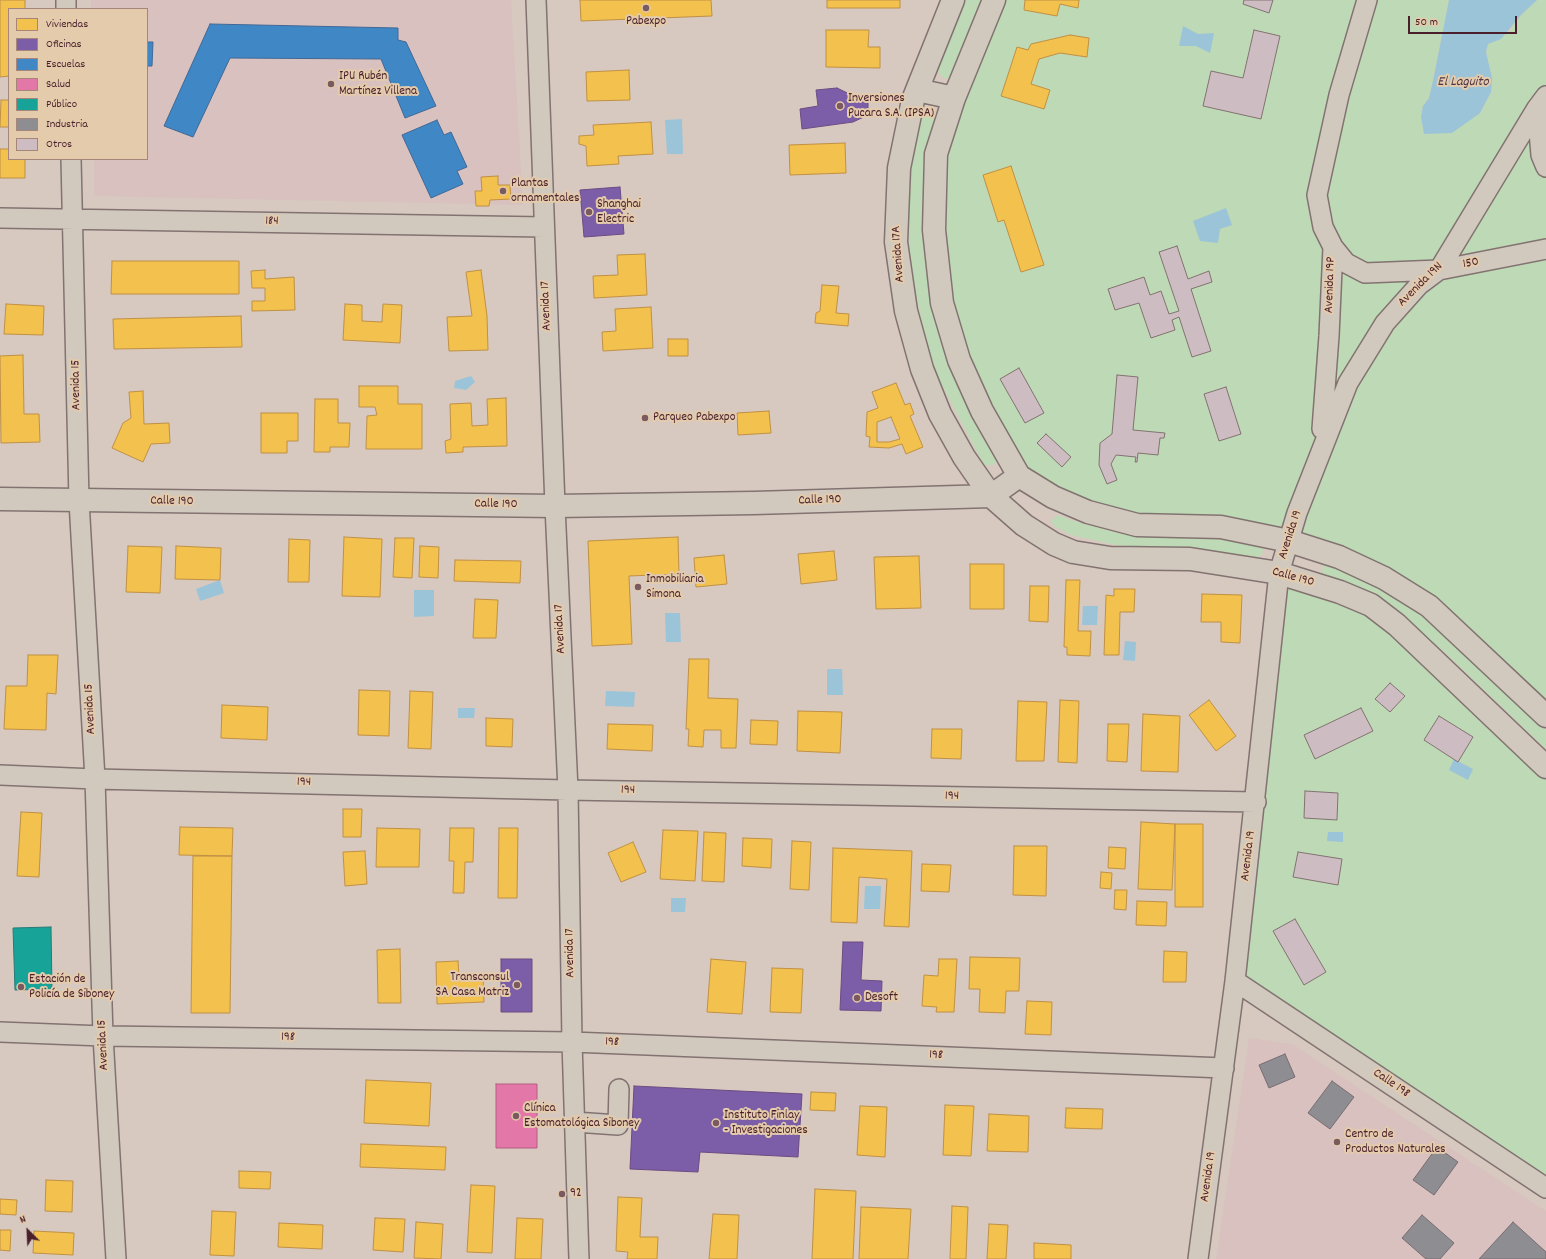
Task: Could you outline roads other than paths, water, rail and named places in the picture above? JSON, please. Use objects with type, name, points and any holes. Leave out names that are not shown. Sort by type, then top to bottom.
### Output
[{"type":"main road","name":"Avenida 17A","points":[[953,0],[913,100],[899,175],[896,242],[906,311],[922,369],[940,414],[964,457],[991,496]]},
{"type":"main road","points":[[994,0],[954,98],[936,154],[934,230],[942,302],[962,366],[982,411],[1019,476],[1053,497],[1088,512],[1137,525],[1221,527],[1289,541],[1339,557],[1384,578],[1429,606],[1546,716]]},
{"type":"main road","points":[[917,90],[954,98]]},
{"type":"main road","points":[[991,496],[1019,476]]},
{"type":"main road","name":"Calle 190","points":[[0,499],[555,506],[991,496],[1024,525],[1054,544],[1073,552],[1110,558],[1190,560],[1279,573],[1340,592],[1371,605],[1397,625],[1546,767]]},
{"type":"street","name":"Avenida 17","points":[[536,0],[555,506],[568,790],[572,1042],[579,1259]]},
{"type":"street","name":"Avenida 19P","points":[[1318,458],[1329,341],[1332,247],[1323,227],[1318,194],[1339,95],[1367,0]]},
{"type":"street","points":[[1541,102],[1541,155],[1546,167]]},
{"type":"street","name":"Avenida 19N","points":[[1318,458],[1348,383],[1369,347],[1385,323],[1403,302],[1419,285],[1439,270],[1541,102]]},
{"type":"street","name":"Avenida 15","points":[[71,160],[79,501],[95,778],[103,1036],[116,1259]]},
{"type":"street","name":"184","points":[[0,218],[73,218],[544,227]]},
{"type":"street","name":"150","points":[[1332,247],[1346,263],[1365,273],[1439,270],[1546,249]]},
{"type":"street","name":"Avenida 19","points":[[1198,1259],[1235,981],[1256,802],[1279,573],[1297,513],[1318,458]]},
{"type":"street","name":"194","points":[[0,775],[568,790],[1256,802]]},
{"type":"street","name":"Calle 198","points":[[1235,981],[1546,1188]]},
{"type":"street","name":"198","points":[[0,1032],[103,1036],[572,1042],[1224,1068]]},
{"type":"street","points":[[575,1122],[618,1125],[619,1089]]},
{"type":"water","name":"El Laguito","points":[[1449,0],[1537,0],[1521,15],[1501,39],[1488,44],[1486,52],[1492,78],[1491,92],[1480,113],[1452,133],[1424,134],[1421,117],[1423,106],[1429,98]]},
{"type":"water","points":[[1183,26],[1198,34],[1214,33],[1210,53],[1196,46],[1179,46]]},
{"type":"water","points":[[682,119],[683,154],[667,154],[665,120]]},
{"type":"water","points":[[1226,208],[1232,225],[1220,229],[1218,243],[1200,241],[1193,221]]},
{"type":"water","points":[[471,376],[475,382],[466,390],[454,388],[455,381]]},
{"type":"water","points":[[220,580],[224,593],[200,601],[196,589]]},
{"type":"water","points":[[414,590],[434,590],[434,616],[414,617]]},
{"type":"water","points":[[1083,606],[1098,606],[1097,625],[1082,625]]},
{"type":"water","points":[[665,613],[680,613],[681,642],[666,642]]},
{"type":"water","points":[[1125,641],[1136,642],[1135,661],[1123,660]]},
{"type":"water","points":[[827,669],[842,669],[843,695],[827,695]]},
{"type":"water","points":[[606,691],[635,692],[634,707],[605,706]]},
{"type":"water","points":[[458,708],[475,708],[474,718],[458,718]]},
{"type":"water","points":[[1454,759],[1473,769],[1468,780],[1449,770]]},
{"type":"water","points":[[1328,832],[1343,832],[1343,842],[1327,841]]},
{"type":"water","points":[[865,886],[881,886],[880,909],[864,909]]},
{"type":"water","points":[[671,898],[686,898],[685,912],[671,912]]},
{"type":"place","name":"Pabexpo","points":[[646,8]]},
{"type":"place","name":"IPU Rubén Martínez Villena","points":[[331,84]]},
{"type":"place","name":"Inversiones Pucara S.A. (IPSA)","points":[[840,106]]},
{"type":"place","name":"Plantas ornamentales","points":[[503,191]]},
{"type":"place","name":"Shanghai Electric","points":[[589,212]]},
{"type":"place","name":"Parqueo Pabexpo","points":[[645,418]]},
{"type":"place","name":"Inmobiliaria Simona","points":[[638,587]]},
{"type":"place","name":"Transconsul SA Casa Matriz","points":[[517,985]]},
{"type":"place","name":"Estación de Policía de Siboney","points":[[21,987]]},
{"type":"place","name":"Desoft","points":[[857,998]]},
{"type":"place","name":"Clínica Estomatológica Siboney","points":[[516,1116]]},
{"type":"place","name":"Instituto Finlay - Investigaciones","points":[[716,1123]]},
{"type":"place","name":"Centro de Productos Naturales","points":[[1337,1142]]},
{"type":"place","name":"92","points":[[562,1194]]}]
